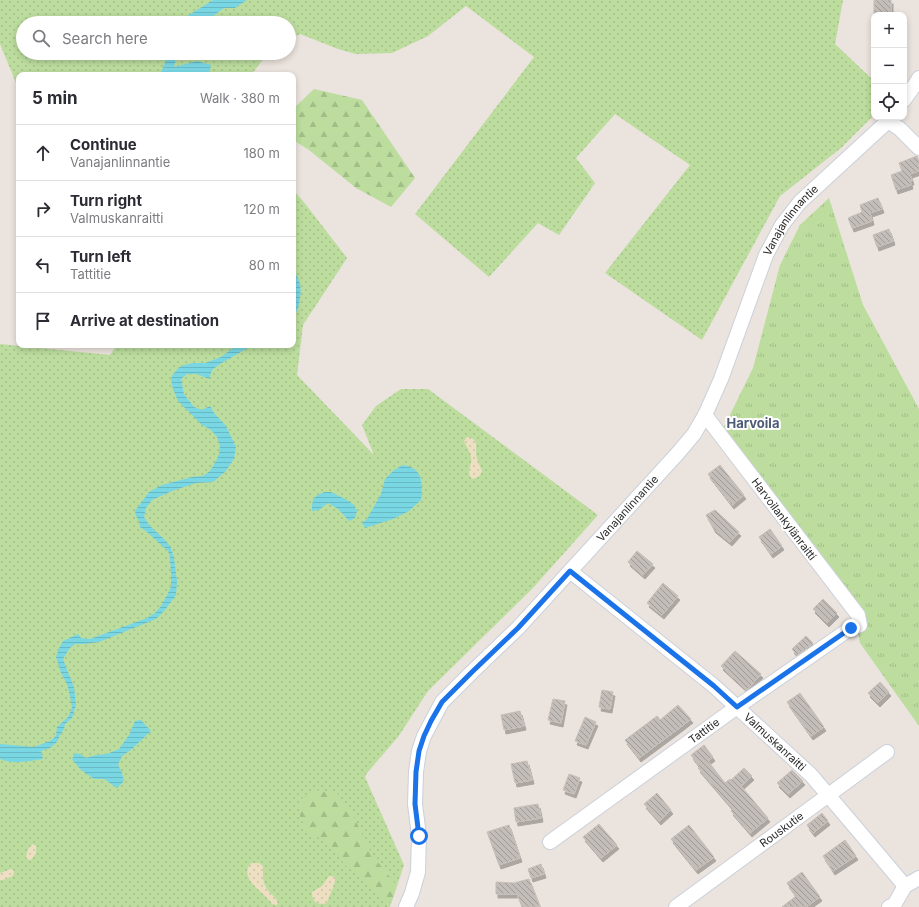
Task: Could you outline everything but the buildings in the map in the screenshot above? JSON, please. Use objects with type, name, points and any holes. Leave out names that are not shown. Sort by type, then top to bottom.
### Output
[{"type":"street","points":[[907,96],[919,78]]},
{"type":"street","name":"Vanajanlinnantie","points":[[406,907],[418,872],[419,836],[415,804],[416,772],[419,751],[424,736],[442,702],[518,628],[694,434],[705,415],[721,379],[766,255],[782,225],[800,202],[889,120]]},
{"type":"street","points":[[891,120],[919,148]]},
{"type":"street","name":"Harvoilankylänraitti","points":[[705,415],[858,615],[860,625]]},
{"type":"street","name":"Valmuskanraitti","points":[[570,571],[714,686],[811,775],[905,886]]},
{"type":"street","name":"Tattitie","points":[[550,842],[737,707],[851,628],[860,625]]},
{"type":"street","name":"Rouskutie","points":[[676,907],[887,752]]},
{"type":"street","points":[[893,906],[905,886],[919,878]]},
{"type":"green space","points":[[0,0],[843,0],[835,44],[871,78],[871,118],[841,148],[780,196],[702,340],[605,273],[690,165],[615,114],[576,158],[595,183],[559,235],[538,223],[489,277],[415,214],[534,57],[466,6],[428,36],[392,53],[356,54],[338,49],[300,34],[296,36],[296,16],[16,16],[16,60],[263,60],[253,72],[16,72],[16,83],[0,44]]},
{"type":"green space","points":[[314,89],[362,100],[415,178],[391,207],[356,188],[309,150],[296,142],[296,106]]},
{"type":"green space","points":[[296,193],[347,258],[303,325],[297,375],[374,455],[362,425],[376,406],[401,389],[428,389],[598,515],[532,589],[428,691],[398,737],[367,773],[365,777],[404,865],[390,907],[0,907],[0,344],[16,346],[16,348],[40,348],[110,355],[115,348],[296,348]]},
{"type":"green space","points":[[829,198],[863,305],[919,409],[919,726],[860,643],[857,629],[865,627],[721,430],[725,425],[753,368],[780,265],[800,225]]},
{"type":"green space","points":[[315,790],[337,793],[354,817],[372,855],[394,882],[396,888],[391,903],[346,866],[325,840],[307,833],[300,816],[301,799]]},
{"type":"sand","points":[[467,437],[476,442],[476,455],[482,471],[476,478],[472,479],[469,473],[471,457],[464,441]]},
{"type":"sand","points":[[33,844],[36,846],[36,853],[31,860],[27,859],[26,857],[28,850]]},
{"type":"sand","points":[[252,863],[259,863],[263,866],[264,884],[268,891],[277,900],[277,905],[272,904],[256,888],[249,878],[247,873],[248,868]]},
{"type":"sand","points":[[11,869],[14,871],[13,876],[0,880],[0,873]]},
{"type":"sand","points":[[329,876],[335,877],[333,887],[327,903],[320,904],[314,900],[312,892],[322,886]]},
{"type":"water","points":[[213,0],[247,0],[235,8],[224,8],[213,16],[187,16]]},
{"type":"water","points":[[166,60],[176,60],[174,67],[197,61],[211,65],[210,72],[161,72]]},
{"type":"water","points":[[296,274],[301,292],[296,311]]},
{"type":"water","points":[[233,348],[248,348],[212,370],[209,379],[197,374],[187,374],[181,379],[184,394],[194,407],[202,410],[210,406],[214,413],[226,426],[236,447],[234,459],[225,472],[213,482],[196,483],[152,500],[146,508],[144,517],[150,526],[166,541],[171,548],[177,581],[176,595],[156,619],[99,642],[75,644],[70,648],[63,659],[74,687],[76,705],[72,718],[65,724],[57,742],[50,748],[41,751],[43,759],[11,762],[0,759],[0,744],[34,747],[50,741],[56,736],[57,727],[68,717],[72,708],[70,696],[67,684],[61,673],[56,657],[63,641],[78,634],[81,638],[90,639],[147,618],[155,613],[161,606],[171,587],[170,557],[168,551],[140,527],[135,511],[149,492],[162,485],[192,477],[203,476],[210,471],[216,461],[220,446],[217,437],[211,430],[202,425],[178,401],[171,380],[178,368],[184,365],[205,363],[221,357]]},
{"type":"water","points":[[403,465],[415,469],[418,473],[422,488],[421,500],[409,511],[393,519],[365,528],[362,523],[367,519],[381,494],[385,479],[394,470]]},
{"type":"water","points":[[324,492],[331,492],[354,505],[357,511],[355,518],[349,521],[338,509],[328,503],[319,510],[312,511],[314,499],[317,495]]},
{"type":"water","points":[[141,720],[151,731],[132,749],[122,756],[118,765],[124,781],[117,788],[104,779],[94,779],[81,770],[72,759],[75,753],[86,758],[107,754],[119,749],[129,735],[135,721]]},
{"type":"district","name":"Harvoila","points":[[753,423]]},
{"type":"route","points":[[419,836],[415,804],[416,772],[419,751],[431,721],[442,702],[518,628],[570,571],[714,686],[737,707],[851,628]]}]
